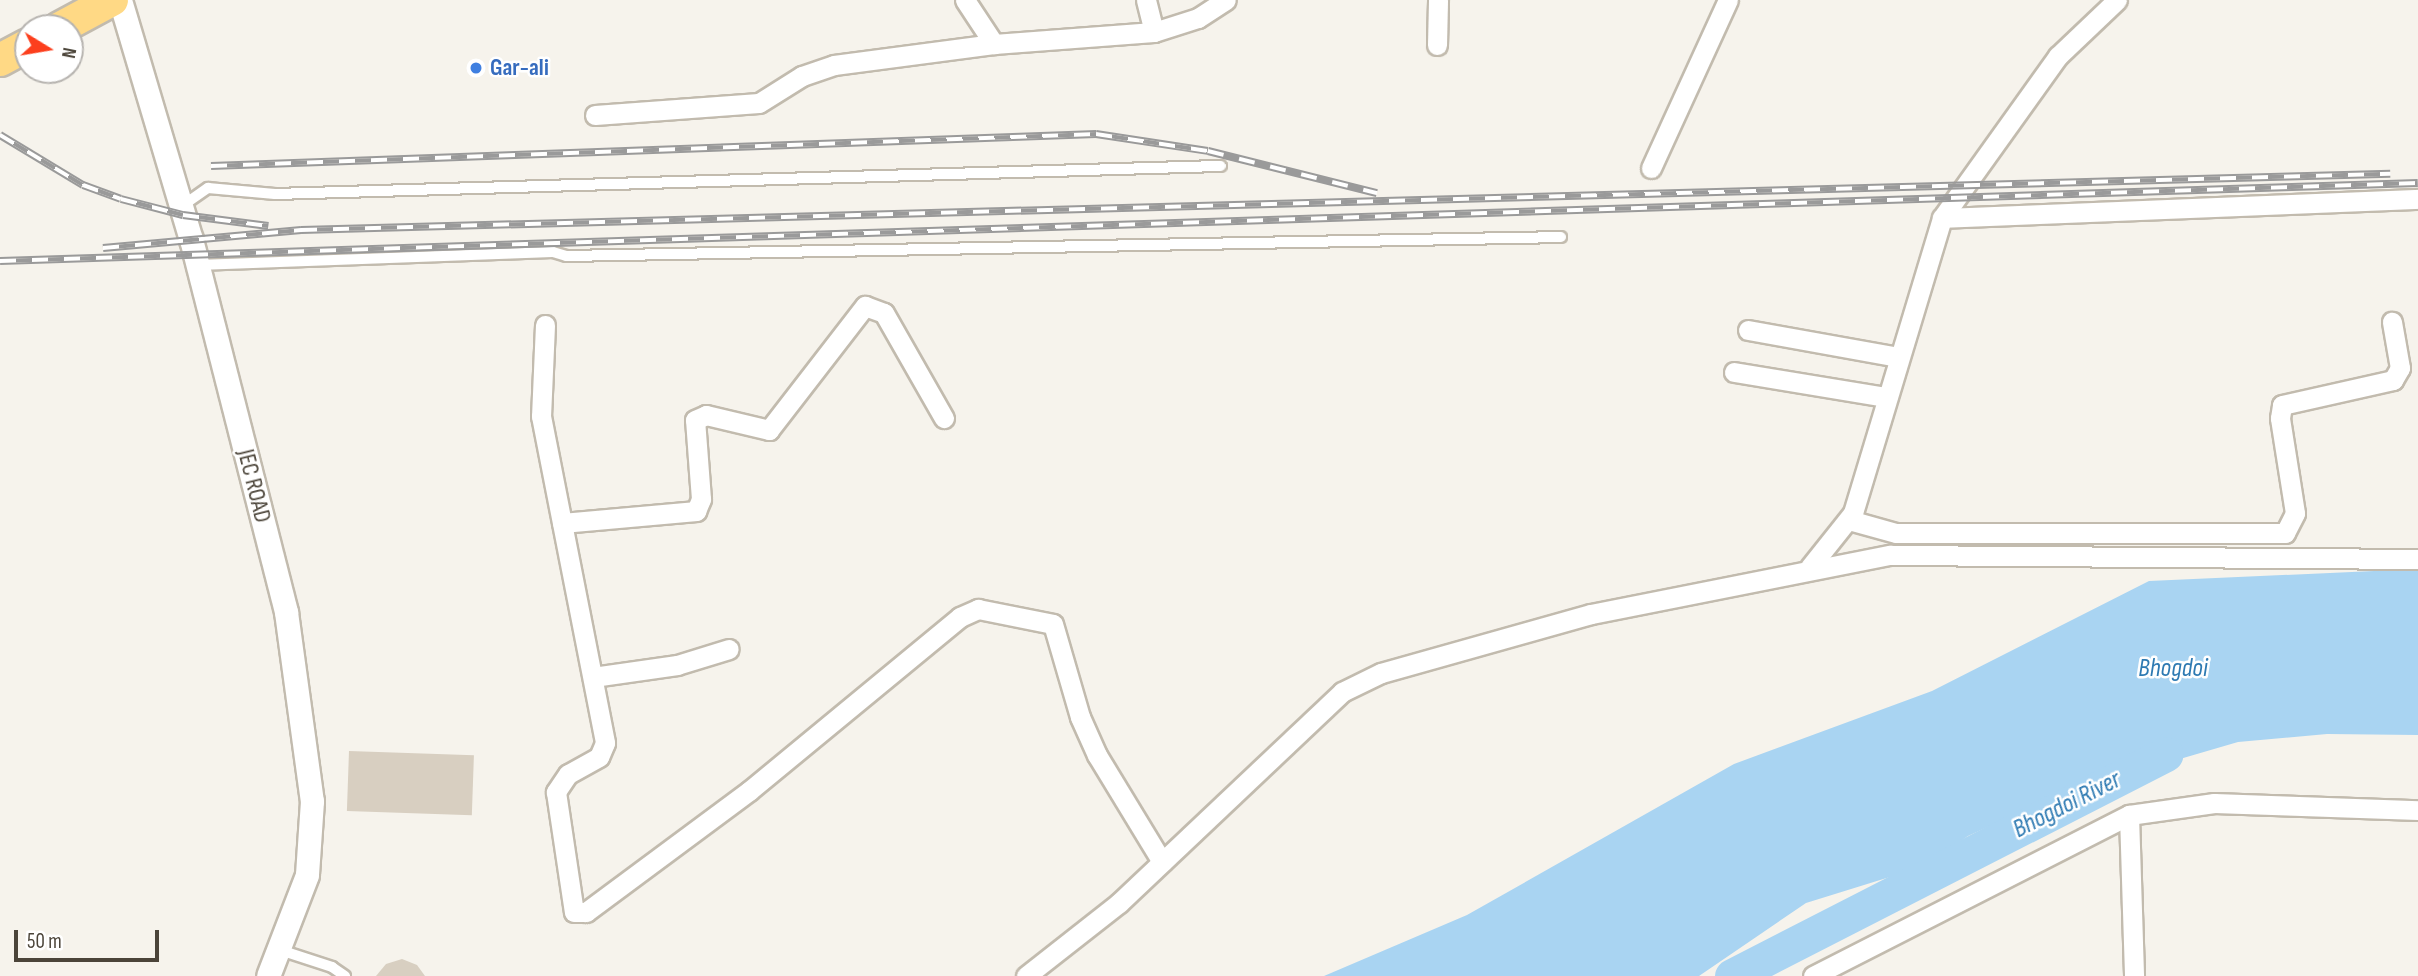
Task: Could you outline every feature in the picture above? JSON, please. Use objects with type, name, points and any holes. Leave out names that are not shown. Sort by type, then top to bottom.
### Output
[{"type":"highway","points":[[84,15],[111,0]]},
{"type":"street","name":"JEC ROAD","points":[[120,0],[197,265],[286,612],[306,738],[312,801],[307,875],[268,976]]},
{"type":"street","points":[[965,0],[994,44]]},
{"type":"street","points":[[1146,0],[1154,32]]},
{"type":"street","points":[[595,115],[759,103],[821,68],[994,44],[1154,32],[1198,18],[1226,0]]},
{"type":"street","points":[[1437,46],[1438,0]]},
{"type":"street","points":[[1651,168],[1728,0]]},
{"type":"street","points":[[1810,567],[1849,520],[1942,218],[2058,56],[2117,0]]},
{"type":"street","points":[[1942,218],[2418,199]]},
{"type":"street","points":[[562,523],[696,511],[701,499],[695,420],[706,415],[769,430],[865,306],[884,313],[944,418]]},
{"type":"street","points":[[1849,520],[1896,533],[2285,533],[2295,513],[2280,418],[2282,405],[2288,400],[2393,380],[2400,368],[2392,322]]},
{"type":"street","points":[[545,325],[541,416],[604,733],[603,751],[568,775],[555,792],[574,912],[586,912],[749,791],[960,617],[978,609],[1053,624],[1080,717],[1097,755],[1162,862]]},
{"type":"street","points":[[1748,330],[1898,357]]},
{"type":"street","points":[[1734,372],[1885,397]]},
{"type":"street","points":[[1026,976],[1162,862],[1342,692],[1361,681],[1591,614],[1810,567],[1916,552],[2418,559]]},
{"type":"street","points":[[593,677],[670,666],[729,649]]},
{"type":"street","points":[[1813,976],[2129,814],[2214,803],[2418,810]]},
{"type":"street","points":[[2129,814],[2134,976]]},
{"type":"lane","points":[[181,207],[208,188],[275,194],[1221,166]]},
{"type":"lane","points":[[197,265],[553,252],[580,256],[1561,237]]},
{"type":"lane","points":[[280,950],[345,976]]},
{"type":"water","name":"Bhogdoi","points":[[2418,569],[2418,735],[2327,734],[2238,742],[2132,773],[2031,807],[1968,836],[1922,867],[1806,903],[1699,976],[1324,976],[1467,915],[1734,764],[1932,691],[2149,581]]},
{"type":"building","points":[[349,751],[474,755],[472,815],[347,811]]},
{"type":"building","points":[[402,959],[417,965],[425,976],[376,976],[386,964]]},
{"type":"waterway","name":"Bhogdoi River","points":[[1732,976],[2165,754]]},
{"type":"railway","points":[[211,166],[1096,134],[1208,151],[1377,193]]},
{"type":"railway","points":[[0,135],[83,185],[121,199],[183,215],[268,226]]},
{"type":"railway","points":[[103,248],[301,230],[2390,174]]},
{"type":"railway","points":[[0,261],[2418,183]]},
{"type":"place","name":"Gar-ali","points":[[476,68]]}]
